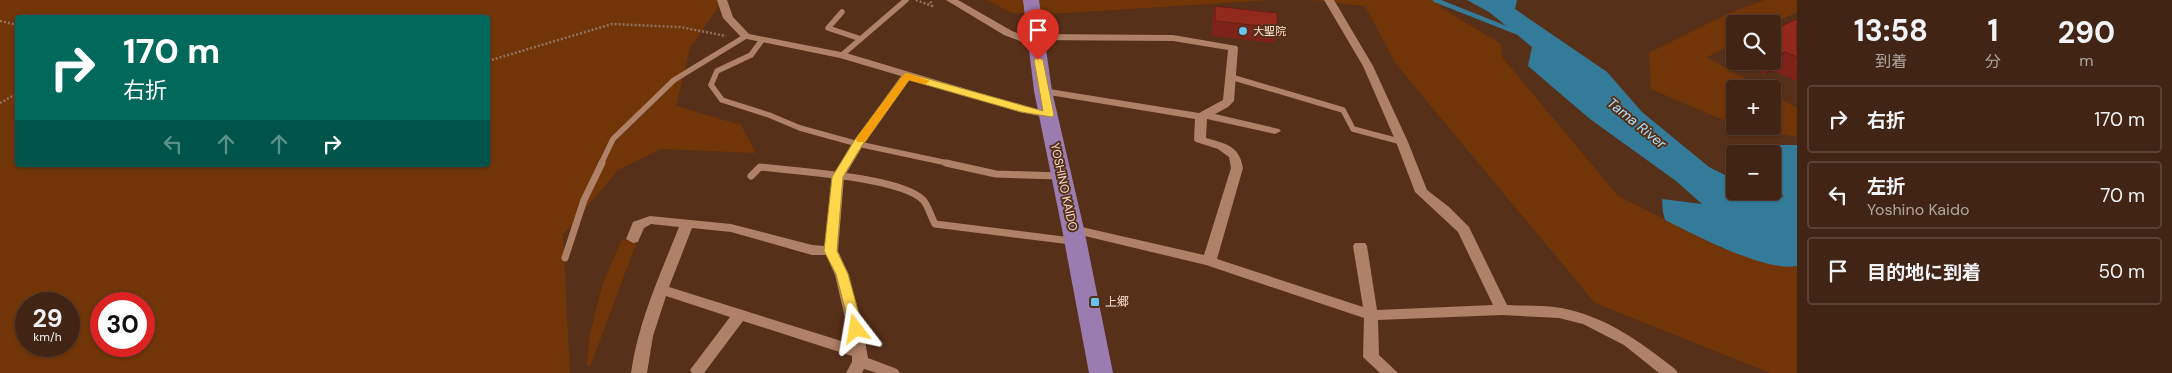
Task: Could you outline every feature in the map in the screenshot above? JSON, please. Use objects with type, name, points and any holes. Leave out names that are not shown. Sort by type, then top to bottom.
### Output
[{"type":"main road","name":"YOSHINO KAIDO","points":[[1032,8],[1043,92],[1101,373]]},
{"type":"street","points":[[722,0],[728,18],[746,36],[842,55],[1024,110],[1049,115]]},
{"type":"street","points":[[951,0],[1008,33],[1036,41],[1173,38],[1233,48],[1228,101],[1202,116]]},
{"type":"street","points":[[1329,0],[1368,66],[1402,142],[1421,192],[1444,210],[1464,230],[1502,310]]},
{"type":"street","points":[[858,362],[842,274],[831,251],[838,177],[858,144],[907,76]]},
{"type":"street","points":[[1043,92],[1202,116],[1275,131]]},
{"type":"street","points":[[1202,116],[1200,140],[1222,146],[1235,156],[1238,168],[1209,261]]},
{"type":"street","points":[[633,239],[638,225],[650,220],[731,228],[812,250],[831,251]]},
{"type":"street","points":[[639,373],[640,354],[687,223]]},
{"type":"street","points":[[1074,235],[1209,261],[1335,304],[1371,314],[1502,310],[1559,313],[1587,320],[1629,341],[1670,373]]},
{"type":"street","points":[[1360,246],[1371,314],[1371,358],[1390,373]]},
{"type":"street","points":[[662,290],[739,316],[858,362],[876,366],[892,373]]},
{"type":"street","points":[[698,370],[739,316]]},
{"type":"lane","points":[[842,55],[906,0]]},
{"type":"lane","points":[[842,12],[828,28],[861,39]]},
{"type":"lane","points":[[565,258],[584,200],[613,139],[674,80],[746,36]]},
{"type":"lane","points":[[762,40],[751,55],[717,72],[711,85],[722,100],[769,115],[800,128],[858,144],[996,174],[1061,176]]},
{"type":"lane","points":[[1231,77],[1343,110],[1353,129],[1402,142]]},
{"type":"lane","points":[[751,176],[760,166],[881,182],[905,189],[923,200],[934,224],[1074,235]]},
{"type":"path","points":[[916,0],[932,6],[930,0]]},
{"type":"path","points":[[0,21],[15,24]]},
{"type":"path","points":[[490,60],[612,24],[680,27],[737,39],[746,36]]},
{"type":"path","points":[[0,103],[15,95]]},
{"type":"shaded area","points":[[0,0],[723,0],[690,48],[676,106],[741,125],[756,153],[661,149],[618,170],[563,235],[570,373],[0,373]]},
{"type":"shaded area","points":[[987,0],[1273,0],[1050,14],[1012,13]]},
{"type":"shaded area","points":[[1312,0],[1441,0],[1440,7],[1501,44],[1502,57],[1618,196],[1721,248],[1792,267],[1797,266],[1797,373],[1770,373],[1595,303],[1396,64],[1365,6]]},
{"type":"shaded area","points":[[1765,0],[1797,0],[1797,12],[1781,20],[1781,15],[1726,15],[1726,48],[1707,57],[1726,68],[1726,70],[1730,70],[1747,80],[1726,80],[1726,121],[1651,89],[1649,53],[1729,13]]},
{"type":"shaded area","points":[[1781,99],[1797,108],[1797,137],[1781,134]]},
{"type":"shaded area","points":[[622,240],[637,241],[590,367],[587,366],[589,338],[603,283]]},
{"type":"water","name":"Tama River","points":[[1467,0],[1517,0],[1515,9],[1607,72],[1642,112],[1709,167],[1726,176],[1726,200],[1781,200],[1781,197],[1783,197],[1781,188],[1781,145],[1797,145],[1797,266],[1783,266],[1749,258],[1712,243],[1665,220],[1662,199],[1702,204],[1676,181],[1590,119],[1528,66],[1532,47],[1489,12]]},
{"type":"building","points":[[1215,6],[1277,13],[1278,28],[1215,21]]},
{"type":"building","points":[[1797,19],[1797,57],[1785,52],[1781,54],[1781,26]]},
{"type":"waterway","points":[[1435,0],[1516,32]]},
{"type":"slow traffic","points":[[861,139],[907,76],[925,81]]},
{"type":"place","name":"大聖院","points":[[1243,31]]},
{"type":"place","name":"上郷","points":[[1095,302]]},
{"type":"route","points":[[856,329],[842,274],[831,251],[838,177],[858,144],[907,76],[1024,110],[1049,115],[1038,60]]}]
